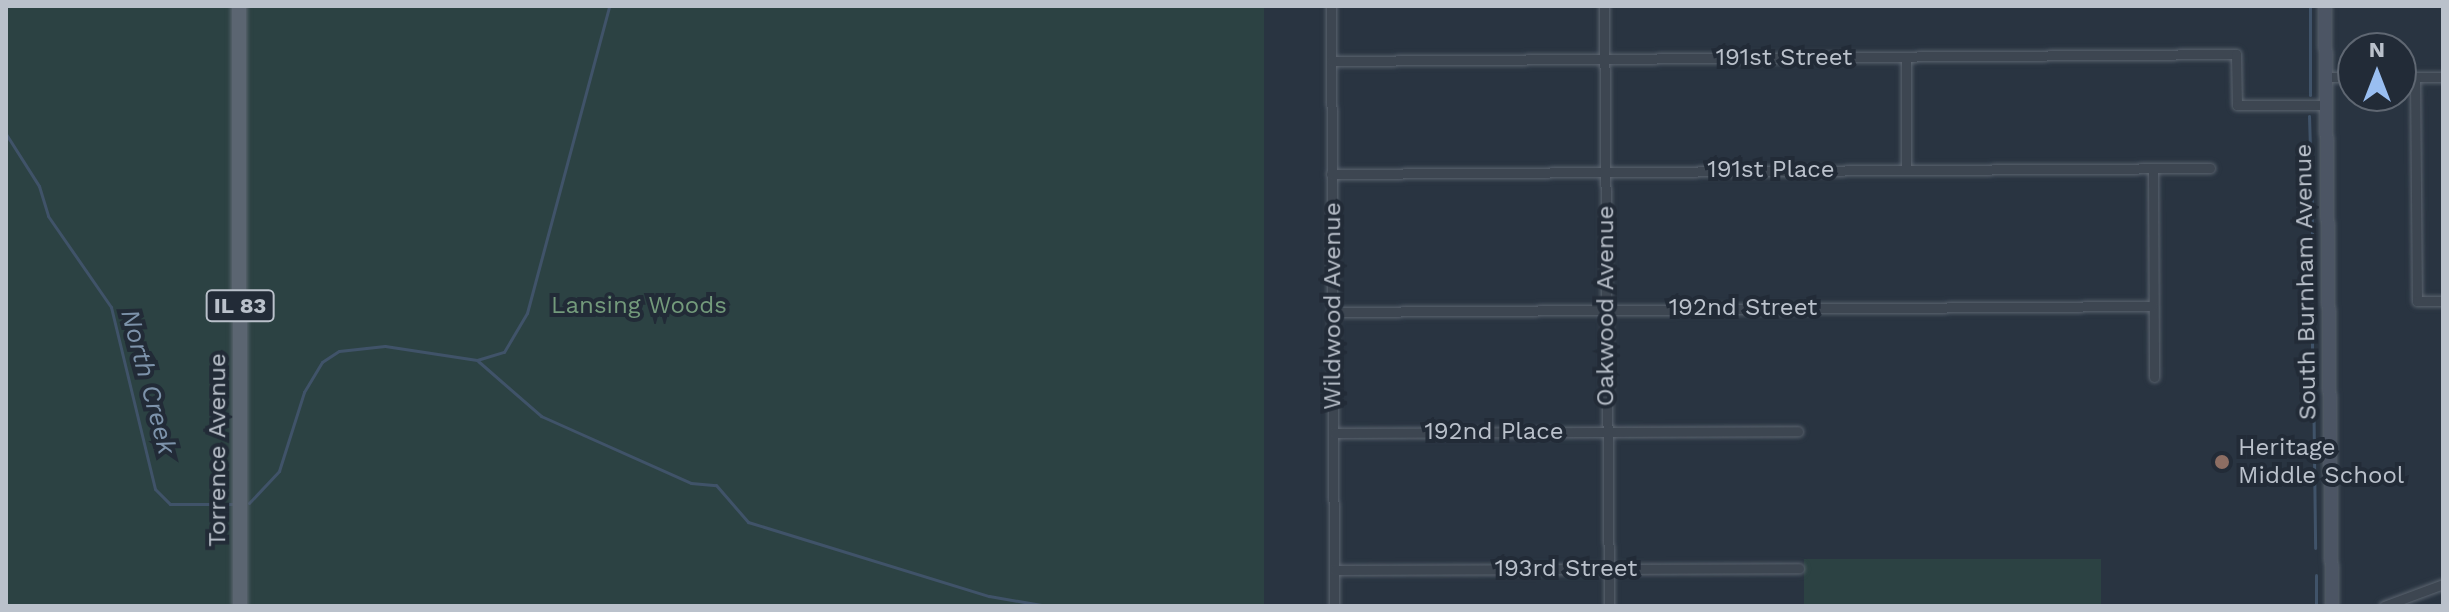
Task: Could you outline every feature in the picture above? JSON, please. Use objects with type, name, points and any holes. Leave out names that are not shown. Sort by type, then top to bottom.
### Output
[{"type":"main road","name":"Torrence Avenue","points":[[239,6],[240,606]]},
{"type":"main road","name":"South Burnham Avenue","points":[[2325,6],[2332,606]]},
{"type":"street","name":"Wildwood Avenue","points":[[1331,6],[1334,606]]},
{"type":"street","name":"Oakwood Avenue","points":[[1604,6],[1609,606]]},
{"type":"street","name":"191st Street","points":[[1331,61],[2236,54],[2237,105],[2326,105]]},
{"type":"street","points":[[1906,58],[1906,170]]},
{"type":"street","points":[[2326,77],[2337,77]]},
{"type":"street","points":[[2417,77],[2443,77]]},
{"type":"street","points":[[2415,112],[2417,301],[2443,301]]},
{"type":"street","points":[[2153,168],[2154,377]]},
{"type":"street","name":"191st Place","points":[[1331,174],[2210,168]]},
{"type":"street","name":"192nd Street","points":[[1333,312],[2153,306]]},
{"type":"street","name":"192nd Place","points":[[1334,433],[1798,431]]},
{"type":"street","name":"193rd Street","points":[[1334,570],[1799,568]]},
{"type":"street","points":[[2384,606],[2443,584]]},
{"type":"green space","name":"Lansing Woods","points":[[6,6],[1264,6],[1264,606],[6,606]]},
{"type":"green space","points":[[1804,559],[2101,559],[2101,606],[1804,606]]},
{"type":"waterway","points":[[249,503],[279,471],[304,392],[322,362],[339,351],[385,346],[477,360],[504,352],[527,313],[609,6]]},
{"type":"waterway","points":[[2310,6],[2310,95]]},
{"type":"waterway","points":[[2309,116],[2311,180]]},
{"type":"waterway","name":"North Creek","points":[[6,134],[39,186],[48,216],[111,307],[155,489],[170,504],[234,504]]},
{"type":"waterway","points":[[2312,193],[2312,260]]},
{"type":"waterway","points":[[2312,266],[2312,364]]},
{"type":"waterway","points":[[478,361],[541,416],[691,483],[716,485],[748,522],[989,596],[1047,606]]},
{"type":"waterway","points":[[2313,372],[2315,548]]},
{"type":"waterway","points":[[2316,575],[2316,606]]},
{"type":"place","name":"Heritage Middle School","points":[[2222,462]]}]
